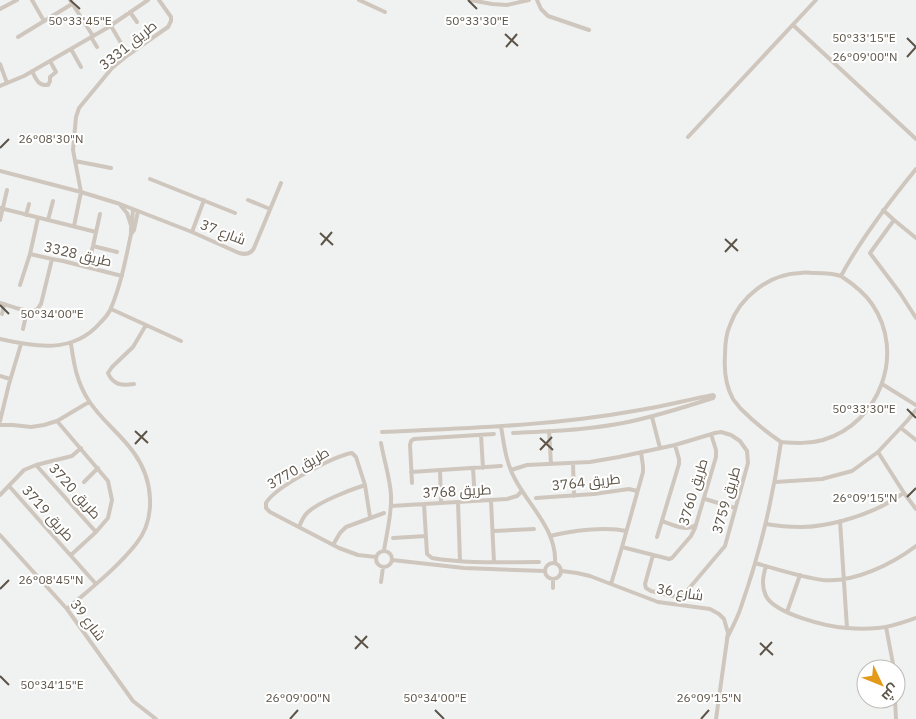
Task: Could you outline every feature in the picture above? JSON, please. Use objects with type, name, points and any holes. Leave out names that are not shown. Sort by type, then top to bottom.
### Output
[{"type":"street","points":[[0,8],[17,0]]},
{"type":"street","points":[[32,0],[44,21]]},
{"type":"street","points":[[0,86],[32,71],[111,26],[141,2],[148,0]]},
{"type":"street","name":"طريق 3331","points":[[81,192],[73,150],[74,127],[79,108],[112,68],[168,27],[171,21],[170,14],[159,0]]},
{"type":"street","points":[[359,0],[385,12]]},
{"type":"street","points":[[470,0],[507,5],[529,0]]},
{"type":"street","points":[[537,0],[541,9],[548,16],[589,30]]},
{"type":"street","points":[[688,137],[816,0]]},
{"type":"street","points":[[18,37],[71,2],[97,47]]},
{"type":"street","points":[[130,12],[137,22]]},
{"type":"street","points":[[793,25],[916,139]]},
{"type":"street","points":[[111,26],[128,55]]},
{"type":"street","points":[[71,49],[81,67]]},
{"type":"street","points":[[32,71],[39,83],[48,85],[50,77],[56,72],[50,61]]},
{"type":"street","points":[[0,64],[7,83]]},
{"type":"street","points":[[75,161],[111,168]]},
{"type":"street","points":[[841,276],[883,210],[916,168]]},
{"type":"street","name":"شارع 37","points":[[1,172],[120,204],[192,232],[239,253],[248,254],[253,250],[280,183]]},
{"type":"street","points":[[150,180],[235,213]]},
{"type":"street","points":[[0,220],[1,208],[7,190]]},
{"type":"street","points":[[74,226],[81,192]]},
{"type":"street","points":[[192,232],[204,200]]},
{"type":"street","points":[[248,200],[270,209]]},
{"type":"street","points":[[48,220],[53,201]]},
{"type":"street","points":[[26,215],[29,204]]},
{"type":"street","points":[[0,339],[21,344],[50,347],[71,344],[94,330],[108,315],[122,276],[131,234],[128,213],[120,204]]},
{"type":"street","points":[[1,208],[96,232]]},
{"type":"street","points":[[883,210],[916,238]]},
{"type":"street","points":[[131,225],[136,211]]},
{"type":"street","points":[[131,234],[134,230],[136,211]]},
{"type":"street","points":[[86,267],[100,214]]},
{"type":"street","points":[[20,285],[30,254],[38,218]]},
{"type":"street","points":[[894,220],[870,253],[916,318]]},
{"type":"street","points":[[93,246],[117,252]]},
{"type":"street","name":"طريق 3328","points":[[30,254],[122,276]]},
{"type":"street","points":[[2,314],[2,304],[27,310],[35,310],[40,306],[52,259]]},
{"type":"street","points":[[798,272],[841,276],[858,288],[872,304],[882,322],[887,343],[887,364],[882,384],[873,403],[859,419],[842,432],[823,440],[802,444],[781,442],[750,418],[733,400],[724,373],[729,325],[746,298],[758,288],[776,278],[798,272]]},
{"type":"street","points":[[111,309],[181,341]]},
{"type":"street","points":[[23,329],[27,310]]},
{"type":"street","points":[[134,384],[125,386],[119,384],[108,373],[112,366],[133,347],[146,325]]},
{"type":"street","points":[[0,421],[21,344]]},
{"type":"street","points":[[67,609],[119,563],[137,543],[148,522],[150,510],[147,478],[134,453],[90,402],[82,388],[74,369],[71,344]]},
{"type":"street","points":[[0,376],[10,379]]},
{"type":"street","points":[[882,384],[916,405]]},
{"type":"street","points":[[382,432],[502,426],[569,420],[634,411],[714,395],[713,398],[652,417],[592,428],[514,433]]},
{"type":"street","points":[[0,425],[13,424],[37,427],[57,421],[90,402]]},
{"type":"street","points":[[775,482],[822,479],[852,471],[878,452],[916,410]]},
{"type":"street","points":[[652,417],[660,448]]},
{"type":"street","name":"طريق 3719","points":[[57,421],[108,481],[112,500],[108,518],[71,555]]},
{"type":"street","points":[[502,426],[510,470],[550,536],[555,553],[555,563]]},
{"type":"street","points":[[901,428],[916,440]]},
{"type":"street","points":[[549,431],[551,464]]},
{"type":"street","name":"طريق 3759","points":[[510,470],[527,465],[590,462],[660,448],[721,432],[731,435],[740,441],[747,451],[748,466],[724,548],[683,595],[677,596],[651,591],[646,588],[645,584],[654,555]]},
{"type":"street","points":[[412,483],[410,445],[414,439],[494,434]]},
{"type":"street","name":"طريق 3760","points":[[622,547],[670,559],[690,538],[696,525],[716,455],[711,434]]},
{"type":"street","points":[[481,435],[483,468]]},
{"type":"street","points":[[727,638],[741,608],[766,524],[781,442]]},
{"type":"street","points":[[381,443],[390,489],[391,506],[384,550]]},
{"type":"street","points":[[658,537],[679,464],[675,444]]},
{"type":"street","name":"طريق 3720","points":[[0,495],[24,470],[72,456],[81,448]]},
{"type":"street","points":[[611,584],[643,469],[641,452]]},
{"type":"street","points":[[878,452],[916,509]]},
{"type":"street","name":"طريق 3770","points":[[370,517],[365,485],[356,457],[352,453],[330,461],[298,478],[271,496],[267,501],[266,507],[270,512],[333,545],[352,553],[376,557]]},
{"type":"street","points":[[572,463],[574,496]]},
{"type":"street","name":"طريق 3720","points":[[36,465],[96,532]]},
{"type":"street","name":"طريق 3768","points":[[411,472],[502,466]]},
{"type":"street","points":[[84,482],[98,468]]},
{"type":"street","points":[[473,468],[475,501]]},
{"type":"street","points":[[440,470],[441,503]]},
{"type":"street","points":[[299,527],[305,515],[312,509],[338,495],[365,485]]},
{"type":"street","name":"طريق 3719","points":[[9,486],[96,584]]},
{"type":"street","name":"طريق 3764","points":[[536,498],[603,494],[629,489],[637,491]]},
{"type":"street","name":"طريق 3768","points":[[391,506],[491,501],[510,498],[522,492]]},
{"type":"street","points":[[766,524],[784,527],[803,527],[840,521],[884,505],[904,492]]},
{"type":"street","points":[[704,499],[735,508]]},
{"type":"street","points":[[491,501],[494,562]]},
{"type":"street","points":[[458,502],[460,561]]},
{"type":"street","points":[[424,504],[427,554],[430,558],[460,561],[539,562]]},
{"type":"street","points":[[333,545],[344,529],[384,513]]},
{"type":"street","points":[[662,521],[686,529],[696,525]]},
{"type":"street","points":[[840,521],[847,628]]},
{"type":"street","points":[[493,531],[534,529]]},
{"type":"street","points":[[550,536],[571,531],[616,529],[626,531]]},
{"type":"street","points":[[686,529],[689,532],[690,538]]},
{"type":"street","name":"شارع 39","points":[[0,535],[67,609],[133,701],[156,719]]},
{"type":"street","points":[[393,538],[426,536]]},
{"type":"street","points":[[755,563],[824,580],[844,579],[879,568],[896,560],[916,546]]},
{"type":"street","points":[[384,550],[390,553],[392,560],[390,565],[383,567],[377,564],[376,557],[378,553],[384,550]]},
{"type":"street","points":[[392,560],[464,568],[545,571]]},
{"type":"street","points":[[555,563],[562,571],[559,577],[553,579],[547,577],[545,571],[548,564],[555,563]]},
{"type":"street","points":[[766,566],[762,580],[765,595],[775,607],[787,612],[816,622],[847,628],[886,627],[916,618]]},
{"type":"street","points":[[381,582],[383,567]]},
{"type":"street","name":"شارع 36","points":[[562,571],[582,574],[658,602],[706,608],[714,610],[719,614],[725,621],[727,638],[716,719]]},
{"type":"street","points":[[787,612],[800,575]]},
{"type":"street","points":[[553,579],[553,588]]},
{"type":"street","points":[[886,627],[892,659]]}]
